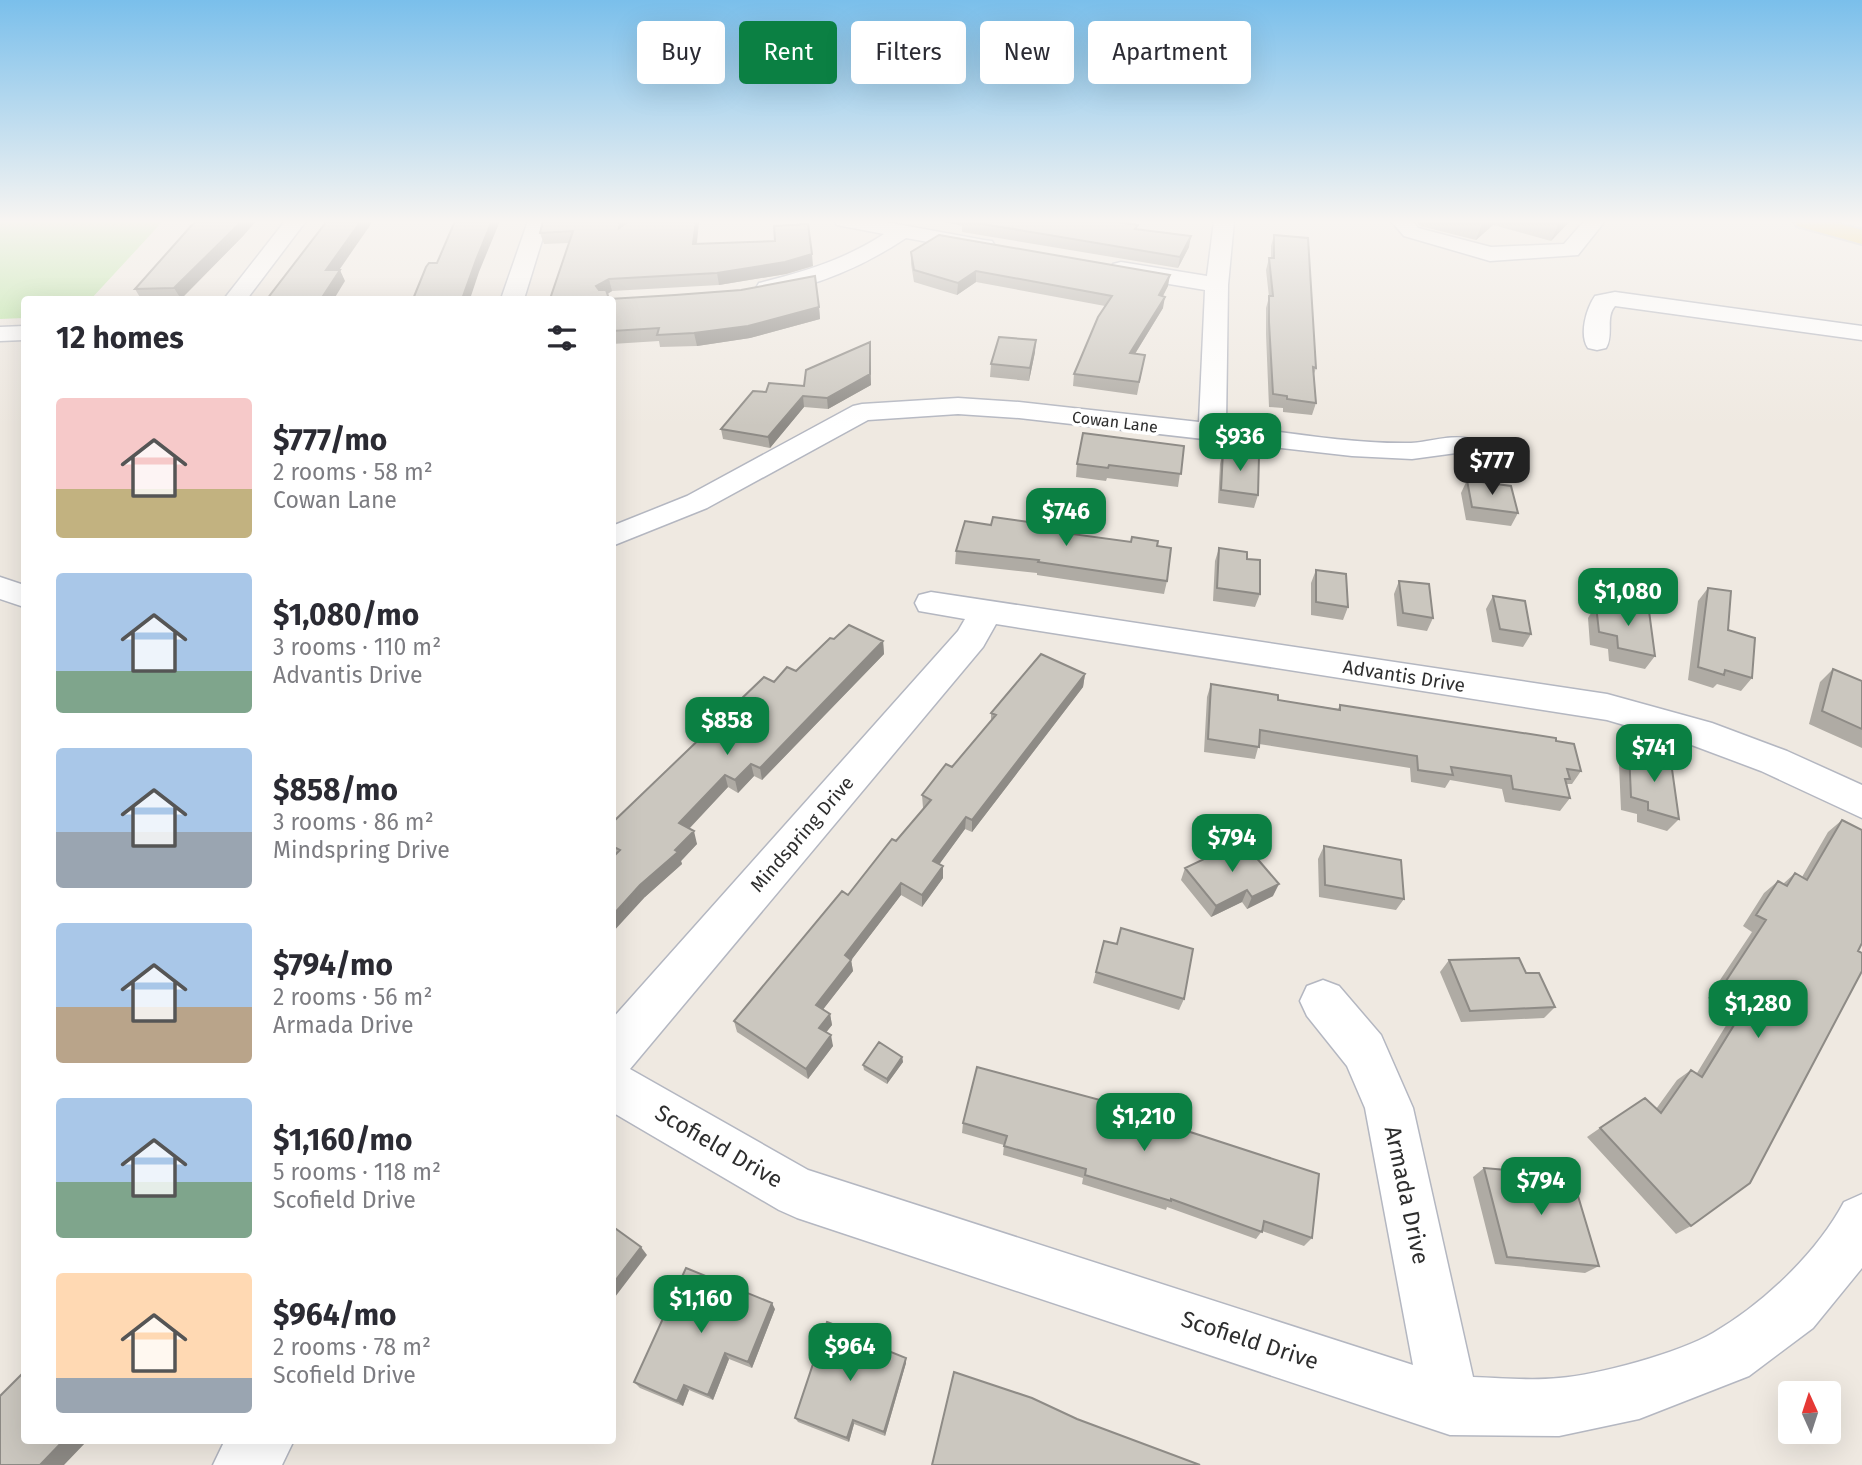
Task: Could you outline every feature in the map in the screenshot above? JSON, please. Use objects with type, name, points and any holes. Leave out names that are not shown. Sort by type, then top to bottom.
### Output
[{"type":"street","points":[[742,292],[754,289]]},
{"type":"street","points":[[1212,434],[1217,289]]},
{"type":"street","points":[[1597,342],[1599,307],[1603,301],[1615,299],[1862,333]]},
{"type":"street","points":[[0,334],[21,333]]},
{"type":"street","name":"Cowan Lane","points":[[616,535],[697,502],[862,412],[893,408],[958,406],[1019,410],[1352,449],[1412,451],[1461,445]]},
{"type":"street","points":[[0,589],[21,595]]},
{"type":"street","name":"Advantis Drive","points":[[931,603],[1607,707],[1712,737],[1774,761],[1862,802]]},
{"type":"street","name":"Mindspring Drive","points":[[616,1049],[971,639],[986,612]]},
{"type":"street","name":"Armada Drive","points":[[1323,1001],[1364,1051],[1389,1108],[1450,1406]]},
{"type":"street","name":"Scofield Drive","points":[[616,1086],[797,1192],[1450,1406],[1559,1406],[1639,1390],[1728,1356],[1794,1309],[1853,1238],[1862,1220]]},
{"type":"street","points":[[243,1465],[261,1444]]},
{"type":"green space","points":[[0,289],[100,289],[94,296],[21,296],[21,318],[0,319]]},
{"type":"building","points":[[274,289],[327,289],[323,296],[269,296]]},
{"type":"building","points":[[417,289],[465,289],[463,296],[414,296]]},
{"type":"building","points":[[553,289],[599,289],[606,290],[608,296],[551,296]]},
{"type":"building","points":[[744,289],[817,289],[819,307],[748,326],[657,335],[659,328],[616,331],[616,299]]},
{"type":"building","points":[[1076,289],[1162,289],[1159,295],[1165,297],[1130,353],[1145,355],[1139,382],[1074,374],[1098,317],[1112,296]]},
{"type":"building","points":[[1272,289],[1311,289],[1316,403],[1273,394],[1269,296],[1273,296]]},
{"type":"building","points":[[999,337],[1036,340],[1030,368],[991,364]]},
{"type":"building","points":[[870,342],[870,374],[827,398],[803,396],[768,437],[721,429],[753,391],[766,392],[769,383],[804,386],[806,370]]},
{"type":"building","points":[[1083,433],[1184,446],[1181,474],[1077,464]]},
{"type":"building","points":[[1223,451],[1259,456],[1258,495],[1221,490]]},
{"type":"building","points":[[1467,480],[1511,486],[1518,513],[1472,507]]},
{"type":"building","points":[[993,517],[1073,528],[1072,534],[1131,542],[1132,537],[1158,541],[1157,546],[1171,548],[1167,581],[1038,562],[1039,560],[956,551],[965,521],[991,525]]},
{"type":"building","points":[[1219,548],[1247,552],[1247,559],[1260,560],[1260,594],[1217,588]]},
{"type":"building","points":[[1316,570],[1346,574],[1348,607],[1316,602]]},
{"type":"building","points":[[1399,581],[1429,584],[1433,618],[1403,613]]},
{"type":"building","points":[[1708,588],[1731,591],[1728,630],[1755,638],[1752,678],[1725,670],[1724,675],[1698,667]]},
{"type":"building","points":[[1493,596],[1525,601],[1531,634],[1500,629]]},
{"type":"building","points":[[1596,605],[1622,610],[1622,605],[1649,611],[1655,656],[1618,648],[1617,636],[1599,632]]},
{"type":"building","points":[[849,625],[883,641],[760,768],[751,764],[735,780],[725,775],[679,823],[694,831],[675,850],[678,852],[640,885],[616,912],[616,854],[620,850],[616,848],[616,819],[764,677],[774,682],[787,667],[796,671],[830,638],[834,639]]},
{"type":"building","points":[[1041,654],[1085,674],[972,820],[966,817],[933,861],[943,866],[922,895],[901,883],[845,955],[851,960],[816,1005],[830,1014],[819,1028],[831,1035],[806,1069],[734,1021],[842,891],[848,895],[892,839],[896,841],[931,800],[922,795],[946,764],[952,767],[996,715],[991,713]]},
{"type":"building","points":[[1833,669],[1862,681],[1862,729],[1822,711]]},
{"type":"building","points":[[1211,684],[1278,695],[1278,700],[1340,710],[1340,705],[1556,738],[1556,741],[1574,744],[1581,771],[1567,769],[1570,779],[1565,779],[1570,798],[1513,789],[1511,776],[1451,767],[1453,775],[1418,770],[1417,756],[1260,730],[1259,747],[1208,739]]},
{"type":"building","points":[[1629,751],[1671,762],[1679,819],[1648,810],[1648,802],[1631,797]]},
{"type":"building","points":[[1842,820],[1862,830],[1862,943],[1858,951],[1862,953],[1862,971],[1750,1183],[1691,1226],[1600,1128],[1645,1098],[1661,1113],[1691,1070],[1702,1077],[1747,1004],[1722,987],[1766,920],[1756,915],[1778,881],[1787,886],[1795,873],[1807,880]]},
{"type":"building","points":[[1242,841],[1279,884],[1252,897],[1247,890],[1216,906],[1185,868]]},
{"type":"building","points":[[1324,846],[1401,860],[1404,899],[1325,885]]},
{"type":"building","points":[[1121,928],[1193,949],[1184,999],[1096,972],[1104,941],[1117,944]]},
{"type":"building","points":[[1519,958],[1526,973],[1539,973],[1555,1007],[1470,1011],[1449,960]]},
{"type":"building","points":[[879,1042],[902,1057],[887,1079],[863,1065]]},
{"type":"building","points":[[977,1067],[1182,1122],[1181,1129],[1319,1174],[1312,1238],[1264,1221],[1262,1232],[1171,1199],[1085,1175],[1086,1169],[1004,1146],[1007,1136],[963,1123]]},
{"type":"building","points":[[1484,1168],[1572,1176],[1599,1266],[1507,1257]]},
{"type":"building","points":[[616,1229],[641,1247],[616,1280]]},
{"type":"building","points":[[686,1268],[772,1303],[748,1362],[725,1353],[708,1395],[684,1385],[677,1401],[634,1382]]},
{"type":"building","points":[[827,1322],[873,1339],[871,1344],[906,1358],[884,1432],[853,1420],[847,1438],[795,1418]]},
{"type":"building","points":[[954,1372],[1032,1398],[1077,1419],[1200,1465],[932,1465]]},
{"type":"building","points":[[21,1375],[21,1444],[60,1444],[40,1465],[0,1465],[0,1396]]}]
